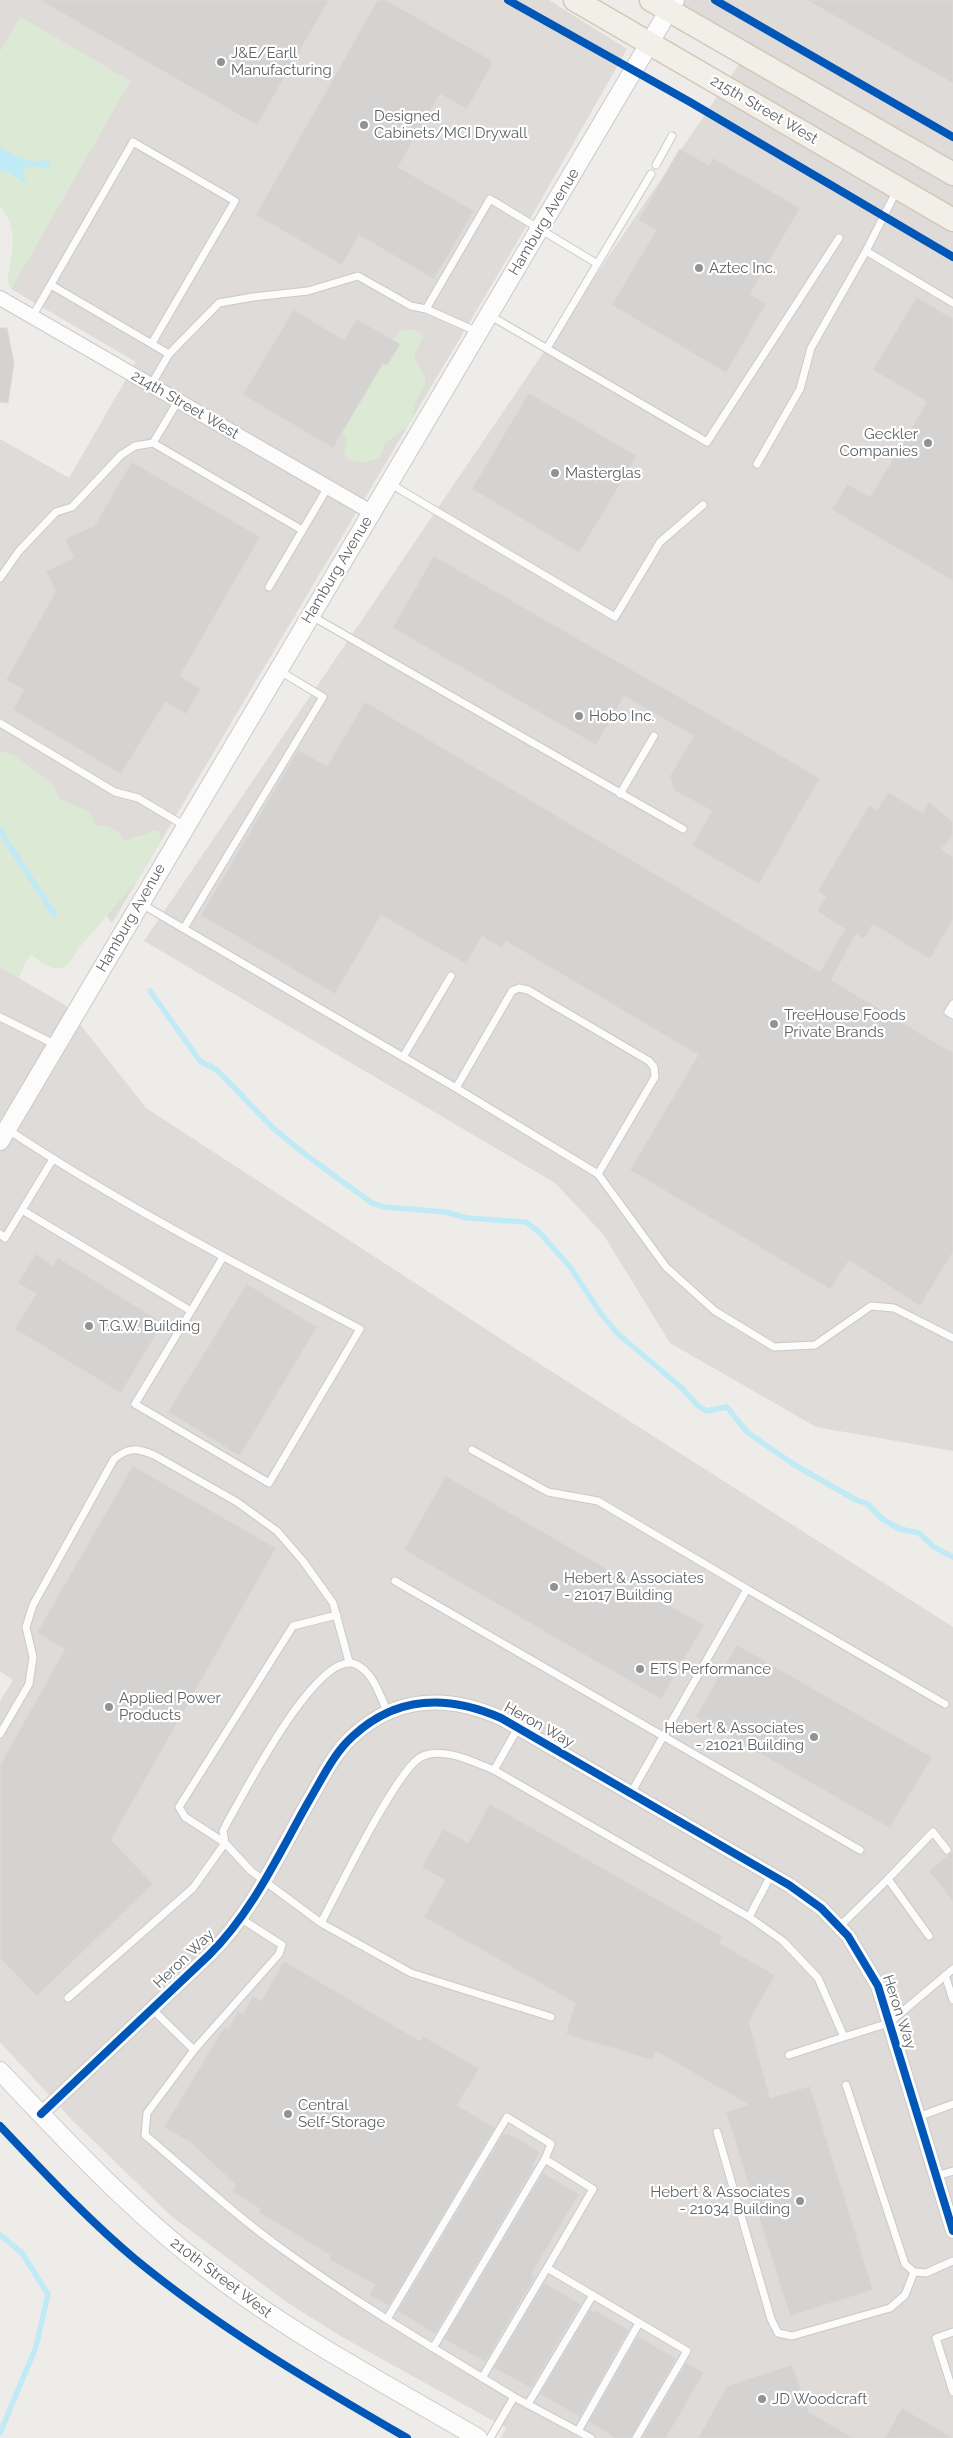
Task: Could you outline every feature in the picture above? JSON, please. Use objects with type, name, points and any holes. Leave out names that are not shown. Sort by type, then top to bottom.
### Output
[{"type":"main road","name":"215th Street West","points":[[575,0],[953,220]]},
{"type":"main road","points":[[665,4],[953,174]]},
{"type":"street","name":"Hamburg Avenue","points":[[4,1135],[185,826],[650,43],[665,4]]},
{"type":"street","name":"214th Street West","points":[[0,298],[371,512]]},
{"type":"street","name":"Heron Way","points":[[41,2114],[220,1945],[240,1918],[336,1755],[357,1732],[388,1713],[418,1704],[455,1703],[479,1708],[518,1728],[772,1875],[806,1896],[848,1936],[870,1969],[878,1986],[953,2232]]},
{"type":"street","name":"210th Street West","points":[[0,2071],[115,2192],[210,2272],[302,2335],[478,2438]]},
{"type":"lane","points":[[656,165],[672,136]]},
{"type":"lane","points":[[32,317],[133,142],[235,201],[152,344]]},
{"type":"lane","points":[[547,348],[596,263],[651,174]]},
{"type":"lane","points":[[757,464],[800,389],[811,348],[866,251],[898,187]]},
{"type":"lane","points":[[426,309],[490,199],[596,263]]},
{"type":"lane","points":[[488,315],[707,442],[839,238]]},
{"type":"lane","points":[[866,251],[953,303]]},
{"type":"lane","points":[[151,385],[170,354],[219,303],[308,291],[358,276],[411,306],[426,309],[478,332]]},
{"type":"lane","points":[[51,285],[170,354]]},
{"type":"lane","points":[[153,444],[178,401]]},
{"type":"lane","points":[[0,578],[19,551],[56,512],[72,507],[121,455],[134,446],[153,444],[302,530]]},
{"type":"lane","points":[[388,483],[615,617],[660,542],[703,505]]},
{"type":"lane","points":[[269,587],[328,487]]},
{"type":"lane","points":[[310,615],[683,829]]},
{"type":"lane","points":[[184,928],[322,697],[278,670]]},
{"type":"lane","points":[[0,723],[115,792],[138,798],[185,826]]},
{"type":"lane","points":[[620,794],[654,736]]},
{"type":"lane","points":[[140,903],[456,1088],[598,1174],[666,1267],[715,1311],[774,1347],[815,1345],[871,1306],[894,1308],[953,1338]]},
{"type":"lane","points":[[403,1057],[451,976]]},
{"type":"lane","points":[[456,1088],[512,991],[519,988],[528,990],[649,1061],[654,1068],[655,1077],[598,1174]]},
{"type":"lane","points":[[953,1004],[948,1012],[953,1015]]},
{"type":"lane","points":[[0,1017],[56,1045]]},
{"type":"lane","points":[[4,1135],[53,1158],[223,1257],[360,1329],[269,1483],[135,1404],[223,1257]]},
{"type":"lane","points":[[0,1234],[5,1238],[53,1158]]},
{"type":"lane","points":[[22,1210],[191,1311]]},
{"type":"lane","points":[[0,1734],[29,1684],[33,1657],[26,1627],[33,1605],[114,1459],[124,1450],[140,1450],[154,1455],[237,1502],[277,1531],[303,1561],[333,1603],[349,1662]]},
{"type":"lane","points":[[472,1450],[548,1492],[598,1501],[945,1704]]},
{"type":"lane","points":[[395,1581],[860,1850]]},
{"type":"lane","points":[[631,1793],[747,1589]]},
{"type":"lane","points":[[337,1615],[293,1626],[179,1807],[185,1817],[225,1843],[240,1862],[321,1923],[411,1974],[551,2017]]},
{"type":"lane","points":[[68,1998],[193,1888],[225,1843],[223,1831],[228,1821],[296,1706],[316,1683],[339,1664],[349,1662],[356,1664],[369,1674],[388,1713]]},
{"type":"lane","points":[[494,1770],[518,1728]]},
{"type":"lane","points":[[321,1923],[399,1780],[420,1757],[434,1753],[460,1757],[494,1770],[748,1917],[783,1941],[818,1978],[844,2037]]},
{"type":"lane","points":[[839,1927],[933,1832],[947,1850]]},
{"type":"lane","points":[[748,1917],[772,1875]]},
{"type":"lane","points":[[888,1879],[930,1936]]},
{"type":"lane","points":[[240,1918],[282,1945],[279,1954],[194,2050],[147,2113],[145,2135],[284,2251],[387,2319],[482,2378],[591,2438]]},
{"type":"lane","points":[[789,2055],[889,2023],[953,1969]]},
{"type":"lane","points":[[945,1975],[953,2000]]},
{"type":"lane","points":[[152,2009],[194,2050]]},
{"type":"lane","points":[[846,2085],[905,2264],[914,2272],[926,2273],[953,2261]]},
{"type":"lane","points":[[918,2117],[953,2104]]},
{"type":"lane","points":[[387,2319],[506,2117],[551,2144],[546,2160],[433,2348]]},
{"type":"lane","points":[[717,2132],[771,2318],[778,2333],[792,2336],[890,2308],[905,2295],[914,2272]]},
{"type":"lane","points":[[482,2378],[593,2189],[546,2160]]},
{"type":"lane","points":[[936,2176],[953,2170]]},
{"type":"lane","points":[[547,2268],[687,2351],[636,2438]]},
{"type":"lane","points":[[528,2404],[593,2295]]},
{"type":"lane","points":[[578,2431],[639,2323]]},
{"type":"lane","points":[[953,2332],[936,2338],[953,2392]]},
{"type":"lane","points":[[490,2438],[514,2397]]},
{"type":"shaded area","points":[[0,0],[549,0],[627,49],[516,244],[112,923],[0,776],[0,439],[69,478],[136,362],[11,289],[130,81],[20,17],[0,52]]},
{"type":"shaded area","points":[[667,0],[953,0],[953,1451],[816,1427],[670,1343],[603,1234],[555,1183],[144,941],[750,48]]},
{"type":"shaded area","points":[[0,967],[65,1005],[146,1108],[521,1352],[953,1627],[953,2438],[501,2438],[506,2428],[342,2337],[285,2301],[171,2216],[72,2120],[0,2042],[0,1701],[13,1680],[0,1671]]},
{"type":"green space","points":[[20,17],[130,81],[11,289],[9,274],[13,243],[12,231],[8,218],[0,206],[0,52]]},
{"type":"green space","points":[[411,329],[419,332],[423,337],[414,356],[425,377],[425,386],[415,403],[413,416],[407,427],[385,444],[380,458],[362,463],[347,459],[344,453],[347,440],[342,432],[383,363],[388,365],[400,345],[393,340],[400,331]]},
{"type":"green space","points":[[0,751],[14,755],[52,783],[60,799],[90,812],[96,826],[106,826],[113,829],[126,841],[153,830],[160,832],[161,839],[136,882],[78,949],[68,964],[63,967],[52,968],[32,955],[25,962],[19,978],[0,967]]},
{"type":"water","points":[[0,147],[22,159],[34,161],[47,160],[51,163],[47,168],[30,166],[24,169],[22,176],[28,184],[8,172],[0,170]]},
{"type":"building","name":"J&E/Earll Manufacturing","points":[[40,0],[329,0],[257,125]]},
{"type":"building","name":"Designed Cabinets/MCI Drywall","points":[[378,0],[386,0],[491,60],[491,66],[467,109],[440,94],[398,167],[474,211],[434,279],[359,235],[342,265],[256,215]]},
{"type":"building","points":[[807,0],[953,0],[953,83]]},
{"type":"building","name":"Aztec Inc.","points":[[680,149],[709,165],[713,158],[800,208],[750,294],[766,304],[726,373],[612,305],[656,230],[639,220]]},
{"type":"building","name":"Geckler Companies","points":[[917,297],[953,319],[953,581],[832,510],[847,484],[870,497],[927,402],[873,370]]},
{"type":"building","points":[[294,310],[344,340],[357,319],[400,344],[387,365],[383,363],[333,448],[243,395]]},
{"type":"building","points":[[0,328],[7,328],[14,363],[8,403],[0,402]]},
{"type":"building","name":"Masterglas","points":[[529,393],[637,456],[579,553],[472,489]]},
{"type":"building","points":[[132,462],[260,537],[180,676],[201,689],[186,714],[165,702],[121,774],[13,710],[24,690],[6,680],[56,591],[46,571],[74,558],[65,539],[94,526]]},
{"type":"building","name":"Hobo Inc.","points":[[434,556],[820,778],[759,884],[692,846],[712,811],[674,790],[670,776],[694,736],[624,696],[596,745],[393,628]]},
{"type":"building","name":"TreeHouse Foods Private Brands","points":[[365,702],[820,972],[845,929],[817,911],[826,897],[818,891],[869,805],[877,810],[888,792],[923,813],[929,802],[952,821],[953,836],[941,849],[953,857],[953,919],[930,959],[873,924],[864,939],[856,934],[831,980],[953,1053],[953,1252],[920,1306],[849,1260],[830,1289],[630,1170],[698,1055],[506,941],[502,948],[482,936],[466,964],[381,915],[335,994],[201,915],[298,750],[327,766]]},
{"type":"building","name":"T.G.W. Building","points":[[36,1254],[53,1266],[58,1258],[163,1323],[121,1393],[15,1329],[36,1294],[18,1283]]},
{"type":"building","points":[[247,1284],[317,1327],[240,1456],[168,1412]]},
{"type":"building","name":"Applied Power Products","points":[[133,1466],[276,1548],[111,1840],[153,1884],[37,1996],[0,1958],[0,1765],[65,1649],[37,1633]]},
{"type":"building","name":"Hebert & Associates - 21017 Building","points":[[446,1476],[704,1625],[661,1699],[404,1550]]},
{"type":"building","name":"Hebert & Associates - 21021 Building","points":[[737,1645],[932,1757],[890,1828],[696,1717]]},
{"type":"building","points":[[490,1804],[723,1937],[719,1943],[775,1975],[749,2022],[770,2098],[810,2086],[873,2290],[790,2316],[726,2112],[749,2105],[656,2051],[652,2060],[566,2034],[575,2003],[424,1917],[445,1880],[422,1867],[443,1829],[468,1843]]},
{"type":"building","points":[[953,1851],[953,1902],[929,1871]]},
{"type":"building","points":[[284,1961],[420,2041],[423,2036],[479,2069],[457,2105],[495,2128],[389,2306],[369,2295],[375,2285],[329,2259],[330,2255],[259,2212],[260,2209],[232,2191],[236,2185],[191,2143],[164,2127],[224,2027],[228,2029],[238,2011],[243,2014],[253,1996],[261,2001]]},
{"type":"building","points":[[504,2133],[507,2135],[508,2133],[540,2152],[532,2166],[534,2167],[435,2334],[398,2311]]},
{"type":"building","points":[[543,2173],[579,2194],[531,2275],[535,2277],[485,2362],[444,2339]]},
{"type":"building","points":[[544,2283],[581,2304],[531,2388],[494,2368]]},
{"type":"building","points":[[590,2310],[594,2312],[595,2310],[629,2330],[580,2417],[540,2394]]},
{"type":"building","points":[[638,2336],[676,2359],[631,2438],[615,2438],[589,2422]]},
{"type":"building","points":[[686,2363],[704,2373],[666,2438],[642,2438]]},
{"type":"building","name":"JD Woodcraft","points":[[792,2365],[809,2412],[853,2438],[698,2438],[727,2386]]},
{"type":"building","name":"JD Woodcraft","points":[[902,2408],[953,2438],[885,2438]]},
{"type":"waterway","points":[[0,831],[54,914]]},
{"type":"waterway","points":[[150,991],[200,1061],[217,1070],[274,1129],[372,1203],[384,1207],[445,1212],[467,1218],[526,1222],[540,1233],[570,1267],[602,1315],[618,1334],[682,1388],[697,1405],[706,1411],[727,1407],[747,1432],[793,1464],[856,1500],[868,1504],[882,1519],[900,1529],[919,1533],[934,1547],[953,1557]]},
{"type":"waterway","points":[[0,2235],[22,2253],[48,2294],[36,2347],[0,2433]]},
{"type":"cycle path","points":[[508,0],[690,102],[953,257]]},
{"type":"cycle path","points":[[715,0],[953,137]]},
{"type":"cycle path","points":[[41,2114],[225,1938],[265,1880],[334,1758],[353,1736],[387,1713],[405,1706],[424,1703],[462,1705],[482,1710],[501,1718],[789,1885],[821,1908],[848,1936],[878,1986],[953,2231]]},
{"type":"cycle path","points":[[0,2126],[100,2228],[167,2284],[267,2354],[407,2438]]},
{"type":"place","name":"J&E/Earll Manufacturing","points":[[221,62]]},
{"type":"place","name":"Designed Cabinets/MCI Drywall","points":[[364,125]]},
{"type":"place","name":"Aztec Inc.","points":[[699,268]]},
{"type":"place","name":"Geckler Companies","points":[[928,443]]},
{"type":"place","name":"Masterglas","points":[[555,473]]},
{"type":"place","name":"Hobo Inc.","points":[[579,716]]},
{"type":"place","name":"TreeHouse Foods Private Brands","points":[[774,1024]]},
{"type":"place","name":"T.G.W. Building","points":[[89,1326]]},
{"type":"place","name":"Hebert & Associates - 21017 Building","points":[[554,1587]]},
{"type":"place","name":"ETS Performance","points":[[640,1669]]},
{"type":"place","name":"Applied Power Products","points":[[109,1707]]},
{"type":"place","name":"Hebert & Associates - 21021 Building","points":[[814,1737]]},
{"type":"place","name":"Central Self-Storage","points":[[288,2114]]},
{"type":"place","name":"Hebert & Associates - 21034 Building","points":[[800,2201]]},
{"type":"place","name":"JD Woodcraft","points":[[762,2399]]}]
